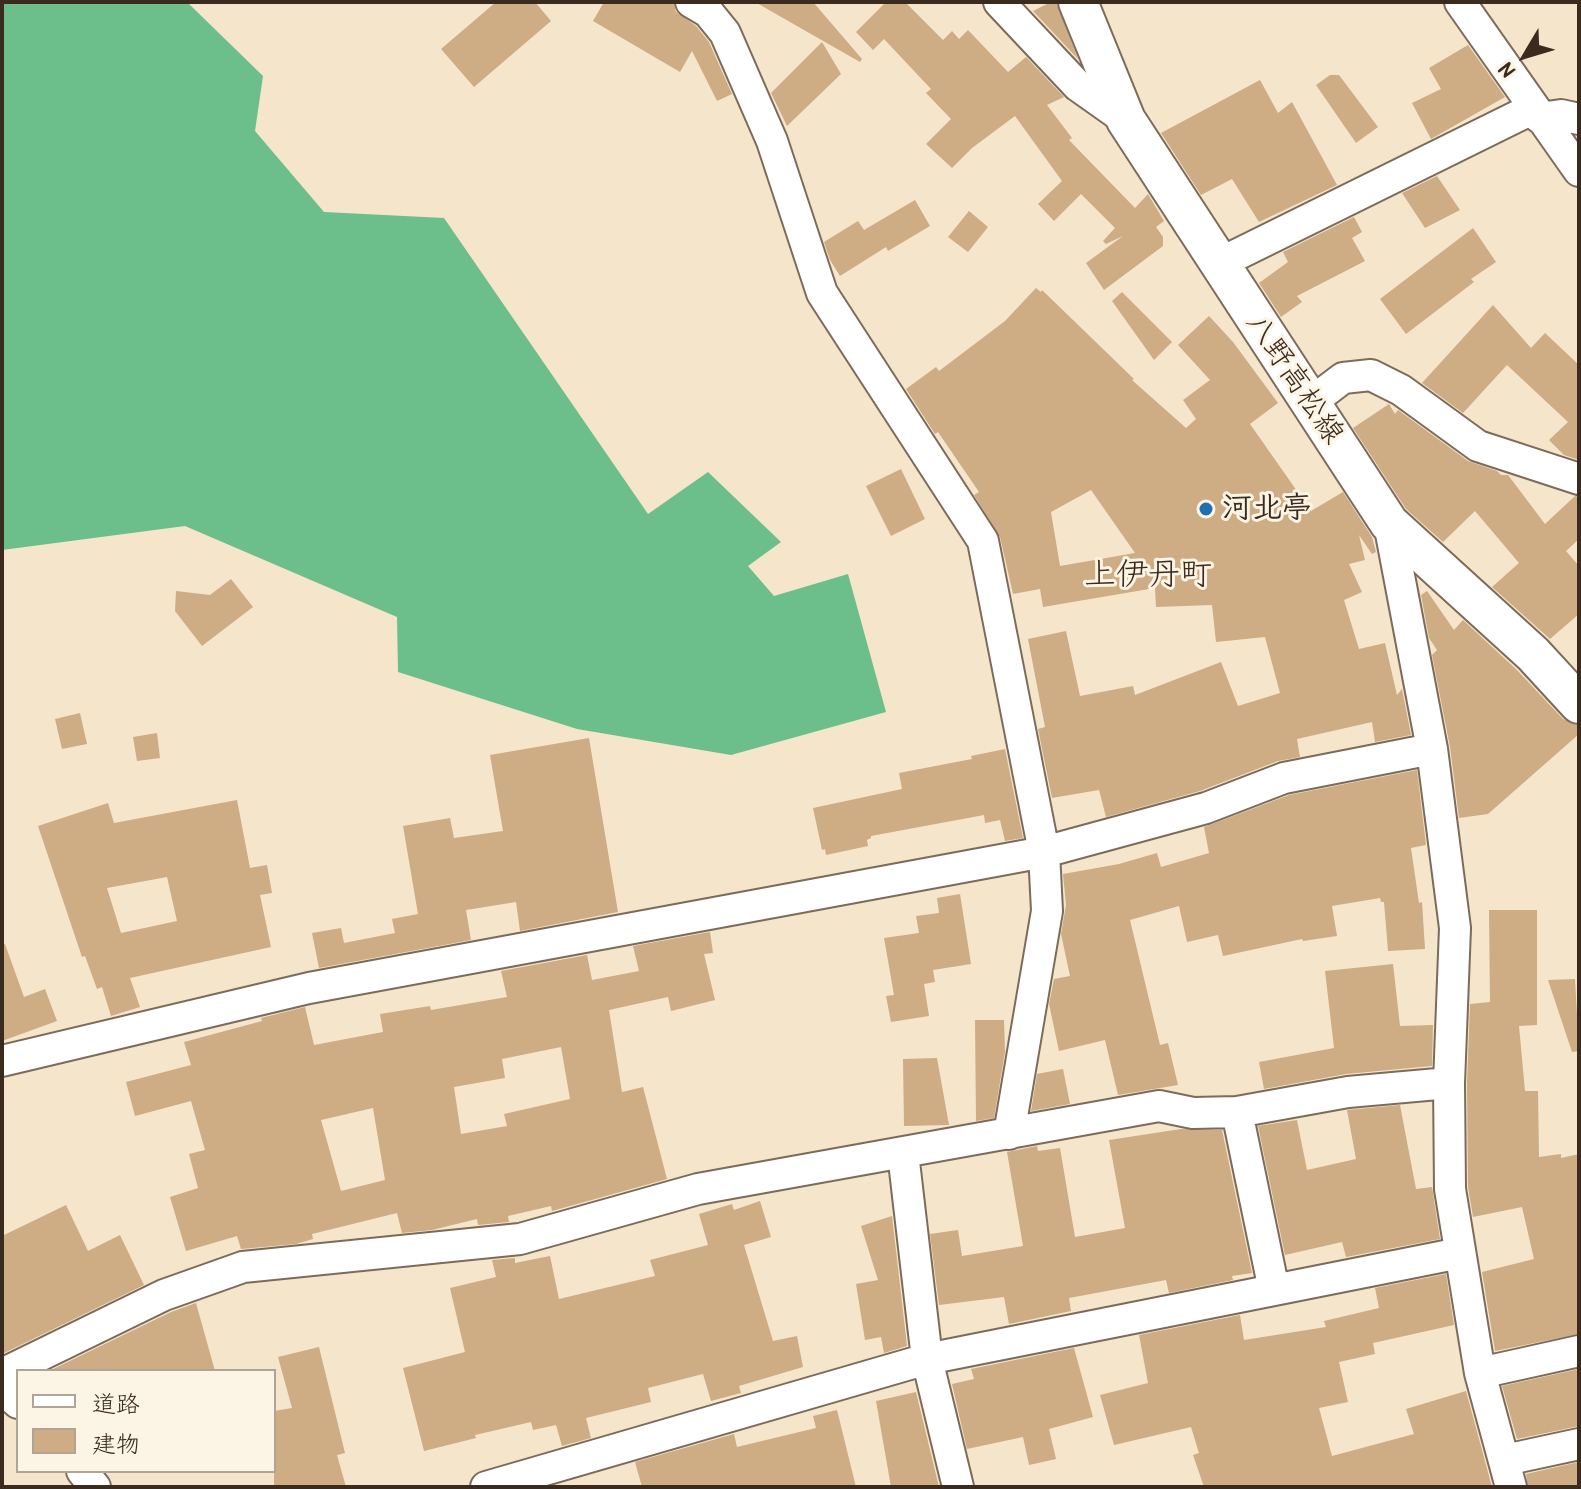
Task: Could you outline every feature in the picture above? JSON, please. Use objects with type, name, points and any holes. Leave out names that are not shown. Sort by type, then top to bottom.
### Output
[{"type":"main road","name":"八野高松線","points":[[1078,2],[1126,120],[1389,523],[1533,654],[1579,704]]},
{"type":"street","points":[[691,2],[708,12],[725,33],[772,141],[822,293],[983,541],[1044,852],[1047,911],[1009,1134]]},
{"type":"street","points":[[999,2],[1078,86],[1126,120]]},
{"type":"street","points":[[1460,2],[1579,171]]},
{"type":"street","points":[[1218,264],[1530,110],[1540,118],[1561,115],[1579,119]]},
{"type":"street","points":[[1310,403],[1343,378],[1371,375],[1401,390],[1478,446],[1579,479]]},
{"type":"street","points":[[1389,523],[1432,749],[1455,928],[1449,1083],[1450,1189],[1480,1373],[1508,1473],[1579,1444]]},
{"type":"street","points":[[2,1061],[309,988],[1044,852],[1206,808],[1284,778],[1432,749]]},
{"type":"street","points":[[2,1374],[164,1295],[243,1267],[520,1239],[698,1189],[1159,1106],[1193,1113],[1237,1112],[1348,1092],[1449,1083]]},
{"type":"street","points":[[1237,1112],[1274,1290]]},
{"type":"street","points":[[903,1153],[927,1359],[958,1487]]},
{"type":"street","points":[[486,1487],[927,1359],[1460,1253]]},
{"type":"street","points":[[1480,1373],[1579,1351]]},
{"type":"green space","points":[[2,2],[187,2],[263,76],[255,131],[324,212],[444,218],[648,514],[708,472],[781,542],[748,566],[774,596],[848,574],[886,712],[731,755],[577,729],[398,672],[397,617],[185,526],[2,550]]},
{"type":"building","points":[[496,2],[535,2],[551,21],[474,87],[441,49]]},
{"type":"building","points":[[604,2],[673,2],[676,12],[696,26],[709,42],[732,94],[717,101],[692,51],[680,72],[593,21]]},
{"type":"building","points":[[755,2],[813,2],[862,59],[860,62]]},
{"type":"building","points":[[886,2],[905,2],[943,40],[952,31],[959,39],[968,30],[1008,72],[1026,57],[1064,97],[1047,105],[1072,138],[1069,140],[1135,208],[1148,194],[1164,221],[1156,227],[1163,237],[1163,246],[1104,290],[1086,263],[1123,236],[1106,244],[1103,241],[1115,228],[1081,194],[1054,221],[1038,204],[1062,181],[1015,116],[972,148],[952,168],[926,144],[951,119],[926,93],[931,89],[884,39],[873,50],[856,32]]},
{"type":"building","points":[[1056,2],[1078,59],[1033,11]]},
{"type":"building","points":[[822,42],[841,74],[787,126],[771,93]]},
{"type":"building","points":[[1468,45],[1505,97],[1431,139],[1412,103],[1441,89],[1429,68]]},
{"type":"building","points":[[1330,75],[1339,75],[1378,127],[1356,143],[1316,85]]},
{"type":"building","points":[[1260,80],[1278,113],[1292,102],[1337,185],[1259,222],[1232,179],[1201,195],[1161,133]]},
{"type":"building","points":[[1437,176],[1460,210],[1425,228],[1402,193]]},
{"type":"building","points":[[915,200],[930,226],[888,251],[886,247],[840,276],[824,242],[858,221],[864,230]]},
{"type":"building","points":[[969,211],[988,227],[968,252],[948,237]]},
{"type":"building","points":[[1354,217],[1362,232],[1352,238],[1365,261],[1297,296],[1302,302],[1281,317],[1259,283],[1288,262],[1283,252]]},
{"type":"building","points":[[1473,228],[1496,262],[1406,334],[1380,299]]},
{"type":"building","points":[[1036,288],[1042,290],[1132,380],[1186,428],[1196,419],[1183,400],[1210,380],[1178,345],[1209,316],[1233,342],[1278,403],[1250,424],[1311,511],[1343,492],[1372,537],[1376,552],[1372,554],[1359,535],[1365,560],[1349,564],[1362,592],[1344,600],[1359,649],[1385,643],[1397,695],[1402,689],[1411,735],[1375,742],[1372,722],[1297,739],[1300,757],[1278,761],[1200,791],[1106,817],[1099,790],[1052,798],[1038,729],[1045,727],[1028,639],[1066,631],[1080,696],[1133,686],[1135,695],[1221,662],[1238,706],[1280,693],[1265,637],[1216,642],[1212,605],[1156,607],[1155,588],[1043,607],[1040,589],[1013,594],[1000,537],[974,495],[979,492],[906,389],[936,367],[939,371],[1005,321]],"holes":[[[1091,490],[1135,553],[1060,566],[1051,512]]]},
{"type":"building","points":[[1122,292],[1172,342],[1154,360],[1112,301]]},
{"type":"building","points":[[1493,305],[1531,348],[1545,333],[1579,365],[1579,460],[1564,455],[1549,440],[1568,422],[1507,365],[1463,413],[1422,383]]},
{"type":"building","points":[[1389,404],[1395,414],[1398,410],[1468,461],[1508,475],[1545,524],[1575,496],[1579,497],[1579,539],[1566,551],[1579,566],[1579,614],[1550,639],[1492,587],[1519,563],[1475,511],[1443,542],[1406,509],[1353,428]]},
{"type":"building","points":[[901,469],[925,519],[891,536],[866,486]]},
{"type":"building","points":[[231,579],[253,607],[202,646],[175,611],[176,591],[210,595]]},
{"type":"building","points":[[1427,591],[1454,630],[1463,620],[1517,670],[1563,719],[1579,726],[1579,734],[1488,814],[1459,818],[1450,747],[1432,655],[1437,650],[1429,638],[1421,595]]},
{"type":"building","points":[[80,713],[87,744],[62,749],[55,719]]},
{"type":"building","points":[[157,733],[160,758],[137,761],[133,737]]},
{"type":"building","points":[[589,738],[618,912],[520,931],[516,902],[466,910],[471,940],[319,968],[312,933],[341,928],[344,943],[395,933],[392,919],[418,914],[403,826],[450,818],[454,838],[503,831],[490,755]]},
{"type":"building","points":[[1005,749],[1023,838],[1005,841],[1000,820],[985,823],[984,815],[871,836],[867,840],[868,846],[826,855],[825,849],[822,850],[813,808],[902,789],[899,773],[972,759],[971,756]]},
{"type":"building","points":[[1417,770],[1426,845],[1411,848],[1419,903],[1422,902],[1425,949],[1388,951],[1384,902],[1380,898],[1332,906],[1337,936],[1302,939],[1223,956],[1218,935],[1187,942],[1179,906],[1130,920],[1160,1045],[1168,1043],[1178,1085],[1118,1095],[1105,1040],[1059,1051],[1049,1004],[1054,979],[1070,976],[1061,934],[1066,905],[1063,874],[1119,864],[1157,853],[1161,867],[1209,853],[1204,827],[1289,795]]},
{"type":"building","points":[[237,800],[250,868],[267,865],[272,893],[260,895],[271,947],[130,978],[140,1007],[111,1016],[102,987],[97,989],[85,956],[82,957],[38,826],[108,803],[114,823]],"holes":[[[167,877],[177,921],[121,933],[107,888]]]},
{"type":"building","points":[[960,894],[971,964],[933,970],[935,982],[924,984],[929,1016],[891,1022],[886,996],[894,995],[884,938],[919,933],[916,916],[939,913],[937,898]]},
{"type":"building","points":[[1489,910],[1537,910],[1537,1025],[1519,1026],[1525,1091],[1538,1091],[1539,1157],[1561,1154],[1561,1158],[1579,1154],[1579,1334],[1495,1351],[1482,1272],[1534,1259],[1522,1207],[1473,1217],[1468,1187],[1470,1004],[1490,1002]]},
{"type":"building","points":[[710,932],[713,953],[704,954],[715,1000],[671,1011],[668,997],[609,1010],[622,1092],[643,1087],[667,1179],[552,1211],[551,1206],[508,1216],[509,1222],[478,1225],[477,1219],[432,1230],[402,1233],[397,1213],[312,1234],[313,1239],[296,1244],[241,1249],[237,1236],[186,1251],[170,1197],[198,1188],[189,1154],[205,1150],[191,1101],[135,1116],[126,1082],[191,1065],[184,1042],[305,1007],[314,1045],[383,1032],[380,1014],[430,1006],[431,1010],[507,997],[501,971],[587,955],[592,980],[639,971],[633,946]],"holes":[[[561,1047],[570,1099],[504,1114],[507,1126],[461,1134],[454,1087],[505,1078],[502,1059]],[[373,1108],[385,1180],[341,1191],[321,1120]]]},
{"type":"building","points":[[5,944],[24,997],[45,989],[57,1021],[2,1041],[2,945]]},
{"type":"building","points":[[1393,964],[1400,1026],[1433,1025],[1432,1066],[1346,1074],[1264,1089],[1259,1062],[1334,1048],[1325,971]]},
{"type":"building","points":[[1575,979],[1579,1051],[1572,1052],[1548,980]]},
{"type":"building","points":[[975,1020],[1004,1020],[1005,1052],[994,1118],[976,1121]]},
{"type":"building","points":[[937,1058],[949,1125],[904,1126],[903,1059]]},
{"type":"building","points":[[1063,1069],[1070,1104],[1031,1111],[1037,1074]]},
{"type":"building","points":[[1400,1105],[1416,1189],[1432,1187],[1440,1239],[1346,1257],[1342,1242],[1285,1255],[1258,1126],[1297,1120],[1307,1170],[1356,1159],[1347,1110]]},
{"type":"building","points":[[1181,1129],[1222,1130],[1252,1273],[1169,1293],[1166,1280],[1069,1298],[1071,1311],[1009,1324],[1004,1297],[939,1305],[930,1234],[958,1230],[962,1256],[1023,1246],[1007,1152],[1037,1146],[1038,1151],[1060,1148],[1075,1237],[1125,1228],[1109,1140]]},
{"type":"building","points":[[760,1201],[771,1237],[744,1245],[773,1341],[797,1336],[803,1367],[739,1386],[741,1393],[711,1401],[703,1374],[648,1388],[651,1402],[586,1418],[591,1438],[562,1446],[556,1425],[533,1430],[531,1422],[424,1451],[403,1368],[465,1352],[450,1288],[496,1277],[492,1260],[515,1258],[515,1263],[550,1256],[559,1299],[655,1276],[650,1260],[708,1245],[699,1214],[732,1204],[734,1210]]},
{"type":"building","points":[[66,1205],[88,1251],[120,1235],[144,1285],[2,1354],[2,1236]]},
{"type":"building","points":[[892,1216],[907,1346],[884,1353],[881,1337],[865,1340],[856,1284],[878,1280],[861,1226]]},
{"type":"building","points":[[1446,1274],[1454,1325],[1373,1343],[1375,1354],[1339,1362],[1348,1402],[1319,1408],[1332,1456],[1414,1434],[1406,1409],[1466,1391],[1492,1487],[1204,1487],[1193,1455],[1199,1453],[1191,1427],[1114,1445],[1100,1395],[1148,1383],[1139,1335],[1240,1315],[1244,1340],[1326,1327],[1324,1321],[1379,1308],[1375,1288]]},
{"type":"building","points":[[196,1303],[214,1369],[53,1369]]},
{"type":"building","points":[[319,1347],[345,1453],[337,1455],[346,1487],[274,1487],[276,1411],[292,1408],[278,1357]]},
{"type":"building","points":[[1074,1348],[1093,1417],[1049,1429],[1056,1459],[1029,1465],[1023,1437],[967,1449],[952,1384],[974,1379],[971,1369]]},
{"type":"building","points":[[1579,1369],[1579,1426],[1517,1439],[1502,1386]]},
{"type":"building","points":[[916,1392],[939,1487],[891,1487],[876,1401]]},
{"type":"building","points":[[837,1410],[856,1487],[642,1487],[635,1462],[734,1434],[737,1447],[816,1428],[813,1416]]},
{"type":"building","points":[[1579,1462],[1579,1487],[1528,1487],[1526,1474]]},
{"type":"place","name":"河北亭","points":[[1206,509]]},
{"type":"district","name":"上伊丹町","points":[[1148,575]]}]
